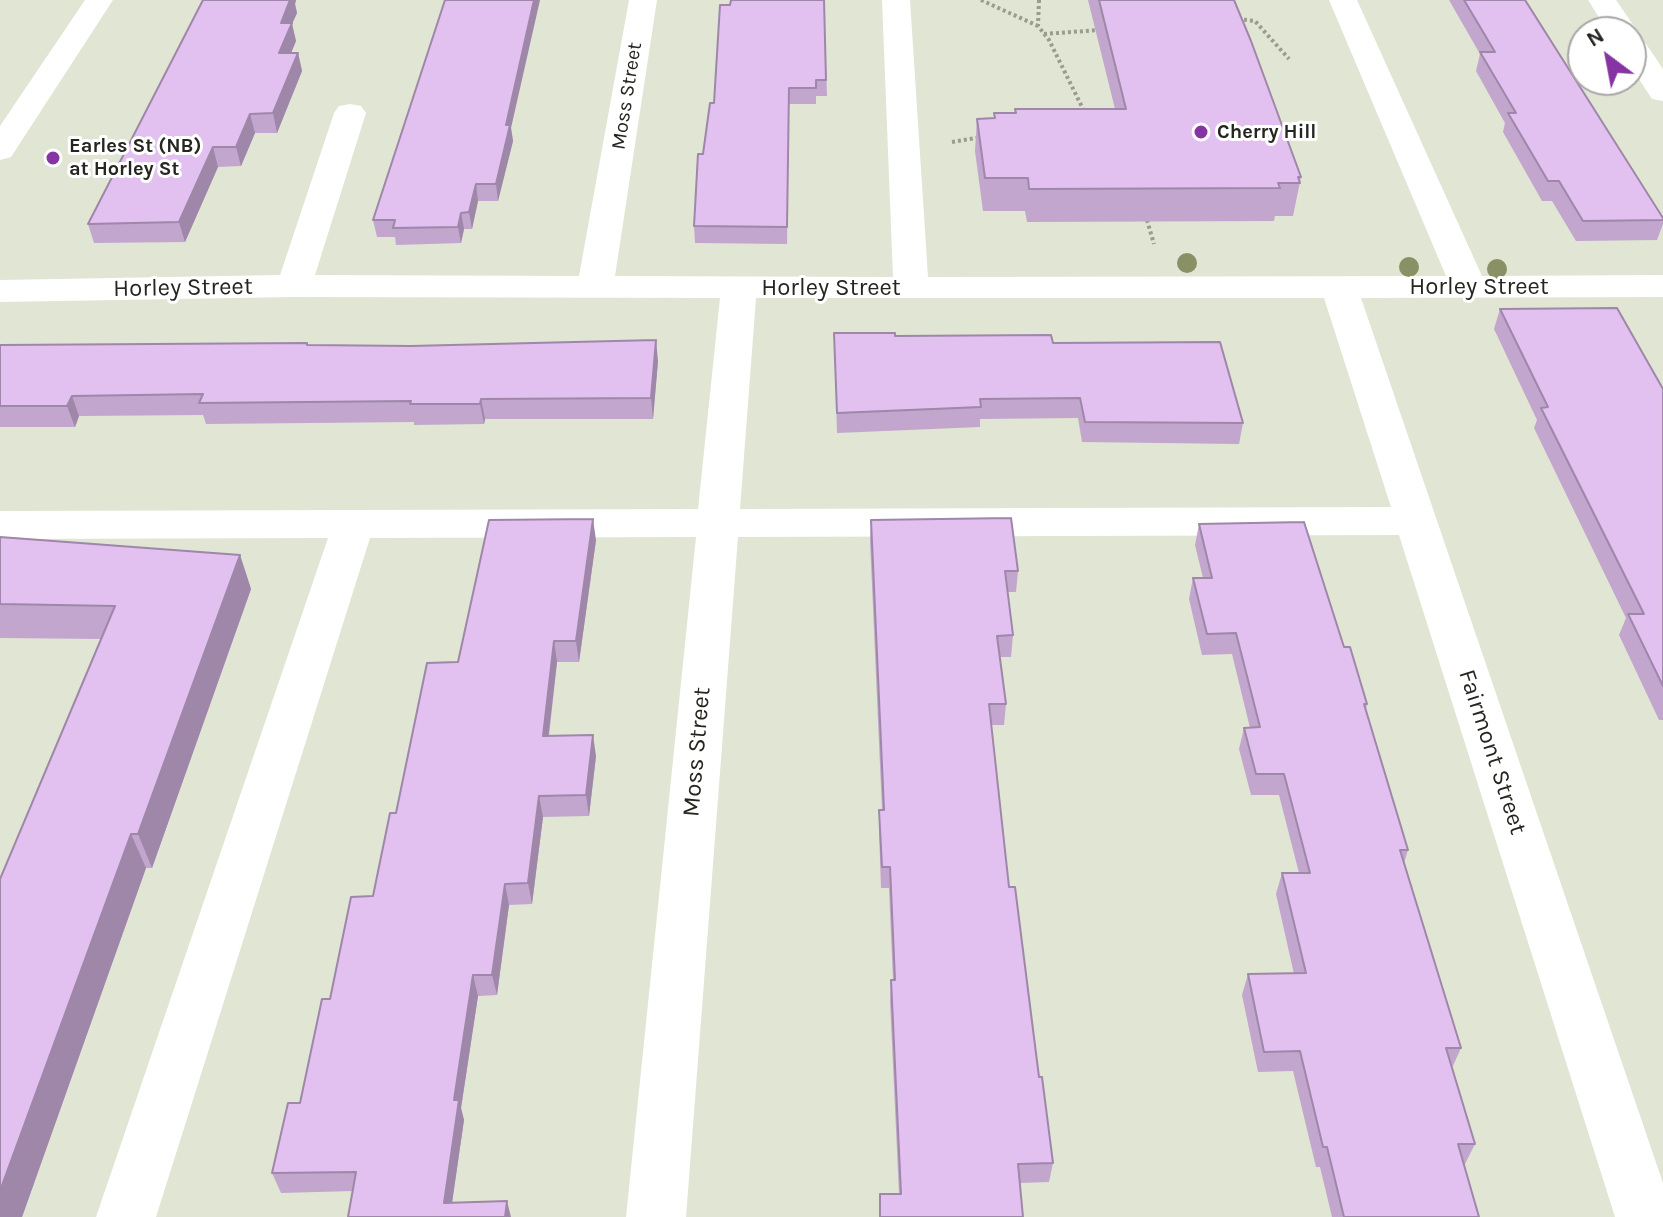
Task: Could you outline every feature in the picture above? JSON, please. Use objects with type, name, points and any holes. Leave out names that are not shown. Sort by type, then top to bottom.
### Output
[{"type":"street","points":[[0,150],[99,0]]},
{"type":"street","name":"Moss Street","points":[[595,287],[643,0]]},
{"type":"street","points":[[896,0],[911,288]]},
{"type":"street","points":[[1343,0],[1469,287]]},
{"type":"street","points":[[1647,68],[1663,92]]},
{"type":"street","points":[[294,286],[350,113]]},
{"type":"street","name":"Horley Street","points":[[0,291],[294,286],[1663,286]]},
{"type":"street","name":"Fairmont Street","points":[[1339,287],[1645,1217]]},
{"type":"street","name":"Moss Street","points":[[656,1217],[739,288]]},
{"type":"street","points":[[0,525],[1416,521]]},
{"type":"street","points":[[126,1217],[353,525]]},
{"type":"path","points":[[981,0],[1038,26],[1084,111],[1074,117]]},
{"type":"path","points":[[1038,26],[1039,0]]},
{"type":"path","points":[[1225,17],[1255,21],[1289,59]]},
{"type":"path","points":[[1044,34],[1105,31]]},
{"type":"path","points":[[904,150],[991,136]]},
{"type":"path","points":[[1147,220],[1158,256]]},
{"type":"building","points":[[203,0],[290,0],[281,23],[292,23],[279,53],[298,53],[273,113],[250,114],[236,147],[213,147],[179,222],[88,224]]},
{"type":"building","points":[[445,0],[534,0],[506,125],[510,125],[496,184],[476,184],[469,212],[461,213],[458,227],[393,228],[395,220],[373,220]]},
{"type":"building","points":[[731,0],[824,0],[826,80],[816,80],[816,88],[789,88],[787,227],[694,226],[698,154],[703,154],[710,103],[714,103],[720,5],[730,5]]},
{"type":"building","name":"Cherry Hill","points":[[1099,0],[1234,0],[1301,177],[1298,177],[1300,183],[1278,183],[1280,188],[1029,189],[1028,178],[985,178],[977,119],[995,118],[994,113],[1016,113],[1015,109],[1126,109]]},
{"type":"building","points":[[1464,0],[1525,0],[1567,66],[1567,96],[1586,96],[1663,220],[1583,221],[1559,181],[1548,181],[1508,113],[1516,113],[1480,52],[1495,52]]},
{"type":"building","points":[[1617,308],[1663,389],[1663,686],[1628,614],[1644,614],[1541,408],[1548,407],[1500,309]]},
{"type":"building","points":[[834,333],[895,333],[895,336],[1051,335],[1053,343],[1220,342],[1243,423],[1085,422],[1080,398],[980,399],[981,407],[837,413]]},
{"type":"building","points":[[656,340],[651,398],[481,399],[480,404],[410,404],[411,401],[199,403],[203,394],[72,396],[67,406],[0,406],[0,345],[307,343],[411,346]]},
{"type":"building","points":[[1011,518],[1018,571],[1005,571],[1013,635],[997,636],[1006,704],[989,704],[1009,887],[1015,887],[1053,1163],[1018,1164],[1023,1217],[880,1217],[880,1194],[901,1194],[891,980],[895,980],[890,867],[882,867],[879,810],[884,810],[871,520]]},
{"type":"building","points":[[593,519],[576,641],[554,641],[543,736],[593,735],[586,795],[539,796],[528,883],[505,884],[492,975],[473,975],[454,1100],[459,1100],[444,1203],[507,1201],[505,1217],[348,1217],[356,1172],[272,1173],[288,1103],[300,1103],[322,999],[330,999],[351,897],[373,896],[390,813],[396,813],[427,663],[458,662],[489,520]]},
{"type":"building","points":[[1304,522],[1344,647],[1350,647],[1408,850],[1400,850],[1461,1048],[1446,1048],[1475,1144],[1458,1144],[1479,1217],[1344,1217],[1300,1051],[1264,1052],[1248,974],[1306,973],[1282,873],[1310,873],[1284,774],[1256,774],[1244,728],[1260,727],[1236,633],[1207,634],[1193,578],[1212,578],[1199,524]]},
{"type":"building","points":[[0,537],[240,555],[138,834],[131,834],[0,1191],[0,879],[115,606],[0,604]]},
{"type":"place","name":"Cherry Hill","points":[[1201,132]]},
{"type":"place","name":"Earles St (NB) at Horley St","points":[[53,158]]}]
